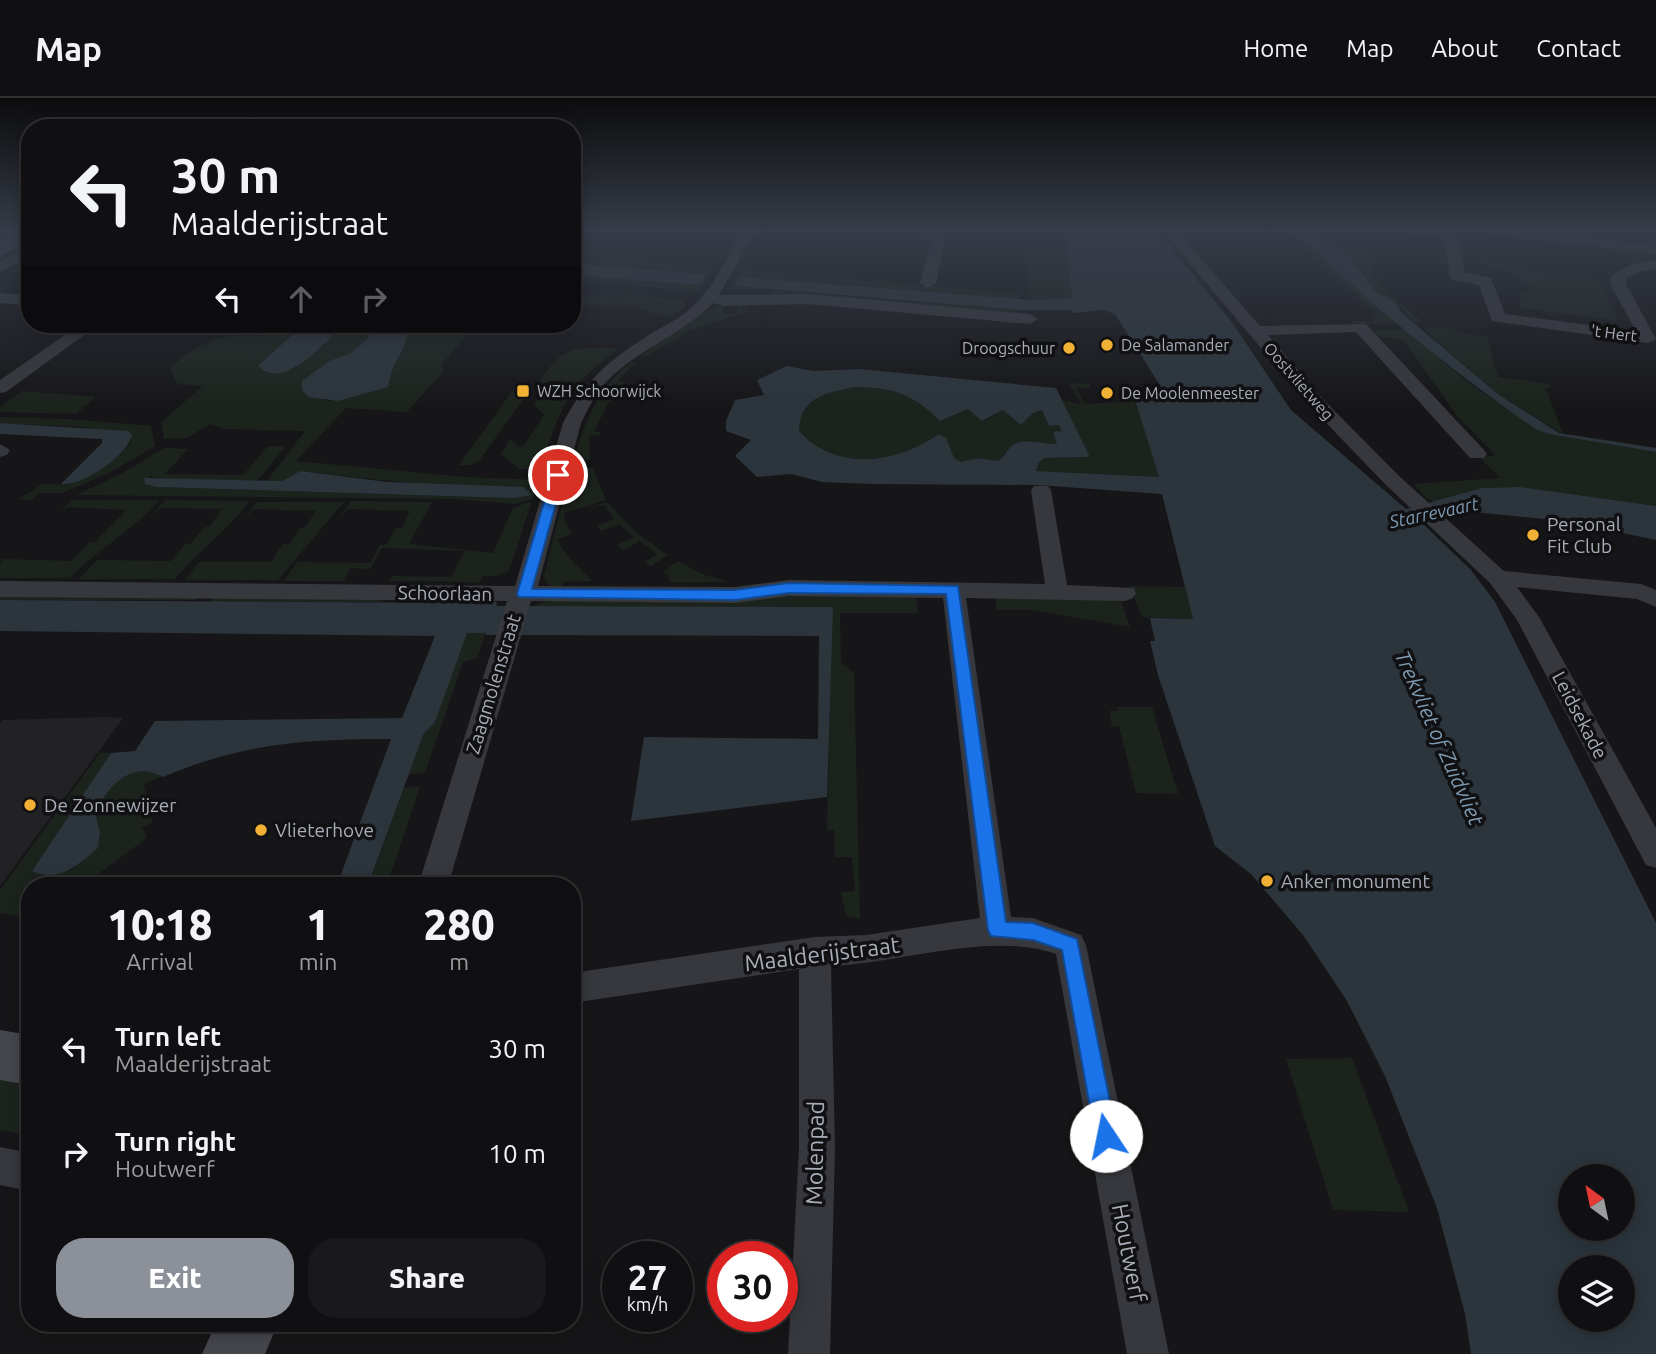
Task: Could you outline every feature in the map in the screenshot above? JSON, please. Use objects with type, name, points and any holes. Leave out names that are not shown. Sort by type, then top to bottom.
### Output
[{"type":"street","points":[[715,289],[710,298],[724,301],[808,299],[1030,319]]},
{"type":"street","name":"Oostvlietweg","points":[[1219,289],[1313,399],[1416,503],[1439,522]]},
{"type":"street","name":"'t Hert","points":[[1488,289],[1498,318],[1648,338]]},
{"type":"street","name":"'t Hert","points":[[1621,289],[1656,355]]},
{"type":"street","points":[[0,298],[21,299]]},
{"type":"street","name":"Zaagmolenstraat","points":[[436,877],[572,423],[595,384],[627,356],[694,314],[710,298]]},
{"type":"street","points":[[1256,331],[1360,327],[1477,454]]},
{"type":"street","points":[[0,388],[78,333]]},
{"type":"street","points":[[1041,490],[1057,592]]},
{"type":"street","name":"Leidsekade","points":[[1439,522],[1498,578],[1527,617],[1656,856]]},
{"type":"street","points":[[1498,578],[1642,592],[1656,599]]},
{"type":"street","name":"Schoorlaan","points":[[0,589],[370,592],[521,598],[735,595],[789,588],[1125,593]]},
{"type":"street","points":[[953,589],[998,930]]},
{"type":"street","name":"Maalderijstraat","points":[[581,987],[815,952],[866,950],[998,930],[1033,932],[1070,945]]},
{"type":"street","name":"Houtwerf","points":[[1070,945],[1148,1354]]},
{"type":"street","name":"Molenpad","points":[[809,1354],[817,1148],[815,952]]},
{"type":"street","points":[[0,1055],[21,1058]]},
{"type":"street","points":[[0,1166],[21,1170]]},
{"type":"street","points":[[233,1354],[244,1332]]},
{"type":"shaded area","points":[[665,289],[700,289],[698,292]]},
{"type":"shaded area","points":[[730,289],[770,289],[729,291]]},
{"type":"shaded area","points":[[888,289],[960,289],[1012,293],[1021,295],[1021,299]]},
{"type":"shaded area","points":[[1029,289],[1071,289],[1072,298],[1029,300]]},
{"type":"shaded area","points":[[1349,289],[1359,289],[1398,323],[1354,325],[1350,321],[1375,321],[1373,317],[1379,316]]},
{"type":"shaded area","points":[[1373,289],[1384,289],[1422,322],[1414,322],[1396,303]]},
{"type":"shaded area","points":[[1603,289],[1619,321],[1520,308],[1521,294],[1530,290]]},
{"type":"shaded area","points":[[772,290],[1020,310],[1021,314],[794,296],[794,293],[778,293],[778,296],[772,297]]},
{"type":"shaded area","points":[[609,293],[608,297],[620,297],[622,293],[681,300],[687,305],[669,318],[640,309],[640,305],[581,305],[581,297]]},
{"type":"shaded area","points":[[725,306],[722,313],[735,314],[739,307],[750,311],[691,330],[645,357],[641,356],[708,310]]},
{"type":"shaded area","points":[[1452,327],[1459,333],[1487,337],[1498,377],[1550,384],[1551,388],[1546,388],[1563,434],[1498,394],[1422,328]]},
{"type":"shaded area","points":[[1407,329],[1461,377],[1537,430],[1656,452],[1656,506],[1520,487],[1482,488],[1435,502],[1426,498],[1414,484],[1500,478],[1480,458],[1496,455],[1457,416],[1403,339],[1380,337],[1373,330]]},
{"type":"shaded area","points":[[264,333],[294,333],[258,366],[294,369],[335,333],[371,333],[349,354],[329,361],[302,381],[325,401],[338,401],[388,387],[407,333],[469,333],[441,365],[445,370],[407,412],[346,408],[296,461],[465,477],[538,480],[533,499],[515,504],[453,499],[76,495],[121,474],[164,448],[188,449],[165,474],[243,475],[268,446],[286,446],[257,481],[166,480],[149,476],[156,487],[513,498],[518,495],[300,471],[282,481],[267,481],[305,431],[226,429],[210,424],[187,438],[164,439],[161,422],[203,386],[177,384],[170,368],[191,351],[211,341],[233,336],[261,336]]},
{"type":"shaded area","points":[[619,349],[588,374],[567,401],[559,416],[541,470],[519,469],[501,454],[510,439],[518,447],[523,447],[544,415],[534,404],[544,391],[537,384],[560,357],[574,350]]},
{"type":"shaded area","points":[[636,362],[618,380],[625,383],[623,386],[617,386],[594,431],[600,432],[599,435],[589,436],[590,460],[577,459],[575,456],[579,442],[595,405],[619,373],[630,363]]},
{"type":"shaded area","points":[[1069,383],[1089,384],[1091,388],[1076,388],[1085,404],[1138,401],[1159,477],[1036,471],[1039,462],[1045,458],[1088,457],[1062,400],[1081,404]]},
{"type":"shaded area","points":[[516,386],[526,396],[478,462],[459,465]]},
{"type":"shaded area","points":[[855,387],[902,394],[940,420],[969,409],[985,421],[1003,410],[1021,425],[1033,413],[1043,410],[1049,426],[1059,425],[1063,431],[1053,433],[1058,445],[1015,444],[998,461],[978,458],[961,462],[954,458],[939,435],[904,452],[867,459],[830,453],[799,431],[804,410],[810,403],[825,394]]},
{"type":"shaded area","points":[[22,391],[96,397],[76,414],[0,412],[0,407]]},
{"type":"shaded area","points":[[0,417],[151,426],[155,446],[111,472],[62,493],[38,493],[31,500],[19,499],[43,484],[68,485],[107,465],[130,444],[131,435],[81,427],[0,423]]},
{"type":"shaded area","points":[[592,467],[606,500],[564,513],[565,522],[572,534],[557,540],[570,559],[592,581],[563,582],[561,588],[552,586],[546,582],[544,576],[570,472]]},
{"type":"shaded area","points":[[71,500],[159,500],[70,578],[0,578],[0,563],[3,559],[72,561],[89,542],[95,542],[127,510],[69,507],[61,511]]},
{"type":"shaded area","points":[[165,500],[250,501],[175,579],[79,579],[97,560],[171,561],[185,544],[190,544],[205,527],[209,527],[222,509],[162,508],[151,516]]},
{"type":"shaded area","points":[[351,501],[432,502],[409,544],[493,553],[513,508],[532,501],[509,571],[497,576],[483,576],[480,582],[389,581],[392,576],[451,577],[465,551],[382,548],[370,569],[351,568],[343,581],[284,581],[297,562],[370,563],[380,545],[386,545],[396,528],[402,528],[410,511],[349,509],[340,517]]},
{"type":"shaded area","points":[[257,502],[344,502],[278,580],[185,580],[199,562],[271,562],[283,544],[289,544],[316,511],[255,509],[245,517]]},
{"type":"shaded area","points":[[607,502],[636,533],[668,555],[651,566],[645,562],[657,554],[640,541],[623,550],[617,545],[634,537],[619,524],[601,531],[597,526],[614,519],[604,505],[582,509]]},
{"type":"shaded area","points":[[678,561],[702,574],[729,582],[670,582],[669,575],[663,572]]},
{"type":"shaded area","points":[[1130,586],[1185,587],[1193,619],[1142,617]]},
{"type":"shaded area","points":[[0,595],[195,597],[195,600],[0,600]]},
{"type":"shaded area","points":[[916,596],[918,613],[840,613],[841,662],[854,673],[860,919],[846,916],[841,892],[855,891],[852,857],[835,857],[834,830],[827,830],[832,607],[533,606],[556,598]]},
{"type":"shaded area","points":[[995,596],[1120,598],[1130,627],[1031,610],[997,610]]},
{"type":"shaded area","points":[[216,597],[382,598],[383,602],[209,602]]},
{"type":"shaded area","points":[[466,633],[486,633],[477,658],[463,662],[425,773],[409,774],[424,733],[435,722]]},
{"type":"shaded area","points":[[1117,707],[1152,707],[1178,794],[1136,793],[1119,726],[1112,726],[1109,711],[1118,711]]},
{"type":"shaded area","name":"De Zonnewijzer","points":[[123,718],[0,886],[0,724],[3,720]]},
{"type":"shaded area","points":[[100,753],[111,753],[32,871],[71,870],[98,848],[100,833],[95,811],[114,785],[131,773],[141,771],[162,776],[143,785],[150,802],[146,805],[153,822],[142,827],[147,838],[94,877],[21,877],[21,916],[0,913],[0,890]]},
{"type":"shaded area","points":[[420,786],[390,877],[371,877],[404,788]]},
{"type":"shaded area","points":[[1352,1058],[1409,1212],[1333,1210],[1286,1059]]},
{"type":"shaded area","points":[[0,1069],[21,1073],[21,1134],[0,1130]]},
{"type":"water","points":[[765,289],[888,289],[1033,300],[1072,298],[1071,289],[1204,289],[1231,321],[1291,410],[1406,509],[1482,488],[1520,487],[1656,506],[1656,540],[1565,521],[1463,511],[1421,522],[1471,570],[1495,602],[1656,923],[1656,1354],[1471,1354],[1465,1314],[1437,1208],[1385,1076],[1347,1001],[1303,935],[1251,874],[1215,846],[1158,675],[1150,641],[1155,641],[1150,618],[1193,619],[1162,494],[1037,485],[822,482],[791,474],[757,477],[735,456],[751,440],[726,431],[726,421],[735,400],[764,395],[757,380],[787,366],[813,371],[859,369],[1056,388],[1089,455],[1045,458],[1039,462],[1036,471],[1159,477],[1134,396],[1166,395],[1115,314],[1102,310],[1073,313],[1071,310],[1020,310]],"holes":[[[855,387],[892,391],[911,398],[940,421],[968,409],[982,421],[1003,410],[1021,425],[1033,413],[1042,410],[1049,426],[1059,425],[1062,431],[1053,432],[1057,444],[1019,442],[998,461],[978,458],[961,462],[954,458],[946,438],[939,434],[904,452],[867,459],[830,453],[799,431],[804,410],[825,394]]]},
{"type":"water","points":[[1357,289],[1373,289],[1396,303],[1402,313],[1498,394],[1559,433],[1656,448],[1656,452],[1537,430],[1434,354]]},
{"type":"water","points":[[294,333],[335,333],[292,369],[268,373],[258,366]]},
{"type":"water","points":[[371,333],[407,333],[405,345],[393,368],[388,387],[338,401],[308,397],[302,390],[302,381],[329,361],[349,354]]},
{"type":"water","points":[[0,423],[127,431],[132,434],[123,451],[103,468],[81,480],[61,484],[102,443],[102,439],[0,434]]},
{"type":"water","points":[[300,471],[388,482],[523,487],[533,495],[513,498],[156,487],[145,484],[144,478],[282,481]]},
{"type":"water","points":[[0,600],[467,603],[486,600],[497,602],[496,606],[833,607],[827,797],[631,821],[644,737],[818,739],[819,636],[467,633],[435,722],[424,733],[371,877],[340,877],[391,739],[331,740],[275,745],[220,757],[163,777],[152,772],[132,773],[114,785],[95,811],[100,833],[98,848],[68,870],[51,875],[42,874],[32,871],[111,753],[135,751],[155,721],[402,718],[435,636],[0,631]]},
{"type":"place","name":"De Salamander","points":[[1107,345]]},
{"type":"place","name":"Droogschuur","points":[[1069,348]]},
{"type":"place","name":"WZH Schoorwijck","points":[[523,391]]},
{"type":"place","name":"De Moolenmeester","points":[[1107,393]]},
{"type":"place","name":"Personal Fit Club","points":[[1533,535]]},
{"type":"place","name":"De Zonnewijzer","points":[[30,805]]},
{"type":"place","name":"Vlieterhove","points":[[261,830]]},
{"type":"place","name":"Anker monument","points":[[1267,881]]},
{"type":"route","points":[[558,475],[524,594],[735,595],[789,588],[953,589],[998,930],[1033,932],[1070,945],[1106,1136]]},
{"type":"water label","name":"Starrevaart","points":[[1434,513]]},
{"type":"water label","name":"Trekvliet of Zuidvliet","points":[[1439,738]]}]
